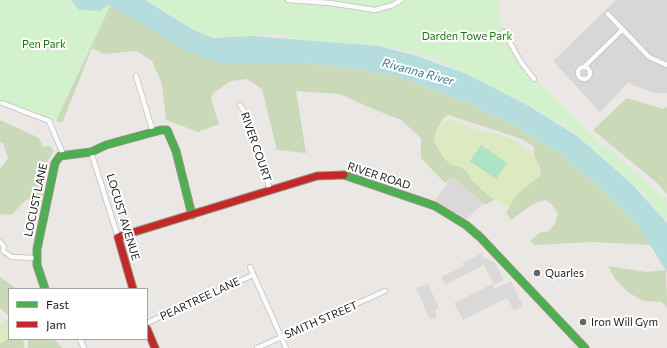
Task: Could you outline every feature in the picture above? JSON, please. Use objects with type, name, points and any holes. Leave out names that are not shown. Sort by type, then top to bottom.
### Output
[{"type":"street","points":[[288,0],[330,3],[375,10],[393,6],[401,0]]},
{"type":"street","points":[[608,14],[649,57],[667,65]]},
{"type":"street","points":[[584,67],[622,30]]},
{"type":"street","points":[[504,32],[521,62],[534,79]]},
{"type":"street","points":[[136,76],[153,132]]},
{"type":"street","points":[[2,104],[49,121],[63,154],[91,152],[101,147],[153,132],[167,130],[176,151],[192,215]]},
{"type":"street","name":"RIVER COURT","points":[[240,105],[248,118],[270,190]]},
{"type":"street","name":"LOCUST AVENUE","points":[[91,152],[133,288]]},
{"type":"street","name":"LOCUST LANE","points":[[45,288],[39,275],[36,258],[37,244],[52,184],[55,164],[58,158],[63,154]]},
{"type":"street","name":"RIVER ROAD","points":[[118,237],[317,176],[341,174],[440,209],[466,225],[480,237],[584,348]]},
{"type":"street","points":[[0,242],[4,246],[1,252],[12,257],[36,258]]},
{"type":"street","points":[[250,267],[286,348]]},
{"type":"street","name":"PEARTREE LANE","points":[[148,323],[253,275]]},
{"type":"street","name":"SMITH STREET","points":[[257,348],[385,291]]},
{"type":"street","points":[[148,331],[155,348]]},
{"type":"shaded area","points":[[616,0],[667,0],[667,93],[654,93],[628,83],[600,112],[553,61]]},
{"type":"shaded area","points":[[452,177],[483,204],[466,219],[435,200]]},
{"type":"shaded area","points":[[482,253],[483,257],[495,263],[504,280],[494,285],[484,265],[445,285],[441,277],[464,266],[462,263]]},
{"type":"shaded area","points":[[511,281],[523,306],[514,311],[507,298],[463,320],[454,303],[492,284],[495,289]]},
{"type":"shaded area","points":[[428,284],[439,308],[436,309],[436,317],[430,319],[416,288]]},
{"type":"green space","points":[[0,0],[109,5],[131,17],[301,63],[336,66],[400,77],[461,100],[516,126],[559,153],[603,190],[637,224],[651,245],[593,242],[534,245],[530,241],[539,233],[549,231],[555,224],[558,214],[552,204],[545,200],[533,204],[511,220],[506,213],[516,195],[540,176],[541,170],[534,155],[534,147],[522,139],[448,115],[442,120],[436,131],[434,142],[444,158],[451,165],[461,167],[468,173],[472,181],[494,200],[485,205],[452,177],[445,183],[421,158],[421,138],[401,120],[340,94],[296,91],[306,153],[277,150],[262,89],[247,79],[231,81],[213,93],[211,99],[219,124],[198,132],[166,120],[162,84],[152,61],[137,51],[103,54],[92,48],[62,123],[0,102]]},
{"type":"green space","name":"Pen Park","points":[[0,0],[113,0],[56,121],[0,102]]},
{"type":"green space","name":"Darden Towe Park","points":[[144,0],[501,0],[498,10],[500,20],[519,58],[530,73],[599,142],[661,195],[667,202],[667,216],[664,219],[641,191],[572,131],[530,106],[434,59],[408,51],[379,46],[302,40],[279,34],[213,38],[198,30],[189,28],[167,12],[152,6]]},
{"type":"green space","points":[[627,98],[663,109],[667,107],[667,194],[656,182],[593,130]]},
{"type":"green space","points":[[449,119],[476,130],[499,134],[518,142],[534,155],[541,170],[540,176],[516,195],[510,207],[494,200],[472,181],[468,173],[461,167],[451,165],[444,158],[434,142],[436,131]]},
{"type":"green space","points":[[0,120],[39,138],[43,147],[50,146],[54,151],[47,162],[42,202],[27,199],[11,215],[0,214],[0,169],[8,158],[3,143],[0,142]]},
{"type":"green space","points":[[481,145],[507,163],[496,179],[470,161]]},
{"type":"green space","points":[[608,266],[646,272],[666,270],[667,308],[662,302],[644,301],[629,293],[615,279]]},
{"type":"green space","points":[[0,277],[16,288],[8,288],[8,315],[0,308]]},
{"type":"green space","points":[[6,320],[8,321],[8,339],[0,344],[0,324]]},
{"type":"green space","points":[[8,339],[8,340],[23,340],[24,348],[0,348],[0,344]]},
{"type":"green space","points":[[28,340],[55,340],[62,348],[28,348]]},
{"type":"water","name":"Rivanna River","points":[[71,0],[145,0],[192,29],[213,38],[252,36],[379,46],[417,56],[466,74],[527,105],[577,136],[632,184],[667,223],[667,272],[637,224],[603,190],[559,153],[516,126],[461,100],[400,77],[336,66],[301,63],[219,63],[185,50],[109,5],[99,11],[79,10]]},
{"type":"traffic: fast","points":[[45,288],[37,265],[37,249],[55,163],[60,156],[91,152],[106,145],[161,130],[167,130],[176,151],[192,215]]},
{"type":"traffic: fast","points":[[344,175],[435,206],[466,225],[480,237],[585,348]]},
{"type":"traffic: jam","points":[[133,288],[118,237],[317,176],[344,175]]},
{"type":"traffic: jam","points":[[148,331],[155,348]]},
{"type":"place","name":"Quarles","points":[[537,273]]},
{"type":"place","name":"Iron Will Gym","points":[[583,322]]}]
